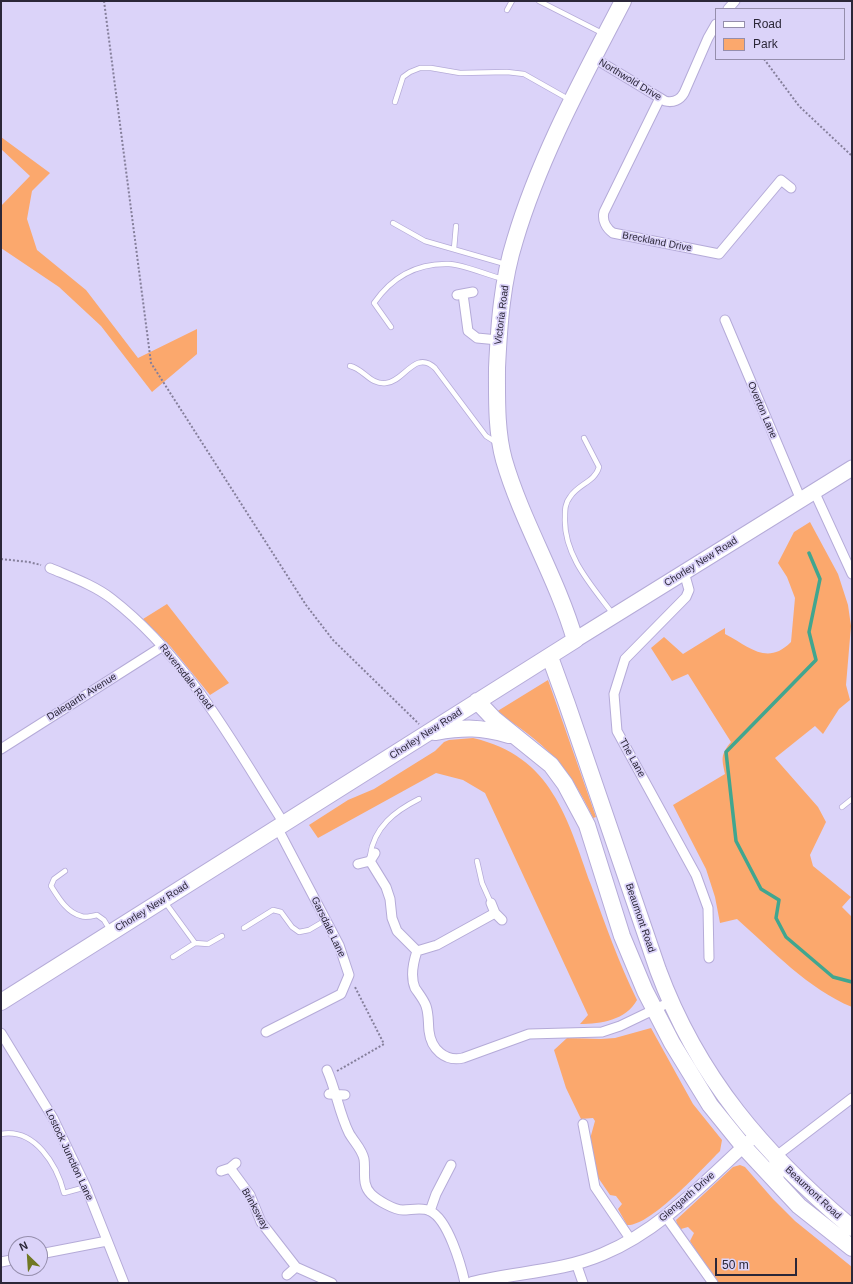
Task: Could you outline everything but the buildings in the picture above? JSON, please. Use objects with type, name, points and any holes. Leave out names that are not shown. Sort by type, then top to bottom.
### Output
[{"type":"highway","name":"Victoria Road","points":[[575,640],[566,610],[533,538],[504,460],[497,380],[498,340],[514,240],[535,182],[571,100],[623,1]]},
{"type":"highway","name":"Chorley New Road","points":[[1,1002],[282,827],[477,701],[550,657],[575,640]]},
{"type":"highway","name":"Beaumont Road","points":[[550,657],[670,1002],[697,1055],[737,1113],[775,1157],[824,1205],[852,1228]]},
{"type":"highway","name":"Beaumont Road","points":[[477,701],[494,719],[551,765],[565,784],[586,825],[622,936],[654,1009],[690,1074],[710,1105],[748,1152],[800,1206],[852,1248]]},
{"type":"highway","points":[[428,733],[465,727],[486,729],[514,736]]},
{"type":"main road","name":"Chorley New Road","points":[[575,640],[852,468]]},
{"type":"street","name":"Northwold Drive","points":[[594,58],[660,98],[673,102],[682,96],[715,26]]},
{"type":"street","name":"Breckland Drive","points":[[660,98],[604,212],[603,219],[605,224],[613,233],[719,254],[781,180],[791,188]]},
{"type":"street","points":[[473,292],[460,295],[468,331],[477,338],[498,340]]},
{"type":"street","name":"Overton Lane","points":[[725,320],[801,500]]},
{"type":"street","points":[[814,491],[852,574]]},
{"type":"street","name":"Ravensdale Road","points":[[50,568],[83,582],[112,599],[163,646],[211,707],[282,827]]},
{"type":"street","name":"The Lane","points":[[684,572],[689,590],[686,597],[624,659],[614,694],[617,731],[696,875],[708,908],[709,958]]},
{"type":"street","name":"Dalegarth Avenue","points":[[1,749],[163,646]]},
{"type":"street","name":"Garsdale Lane","points":[[282,827],[339,945],[349,975]]},
{"type":"street","points":[[358,864],[370,861],[375,853]]},
{"type":"street","points":[[370,861],[386,887],[390,899],[392,918],[397,931],[417,952]]},
{"type":"street","points":[[491,903],[495,912],[502,920]]},
{"type":"street","points":[[417,952],[437,945],[495,912]]},
{"type":"street","points":[[417,952],[413,964],[412,975],[415,987],[426,1005],[432,1041],[444,1056],[454,1060],[529,1034],[602,1032],[620,1026],[670,1002]]},
{"type":"street","points":[[266,1032],[342,994],[349,975]]},
{"type":"street","name":"Lostock Junction Lane","points":[[1,1033],[53,1118],[86,1187],[124,1283]]},
{"type":"street","points":[[328,1073],[337,1094],[350,1133],[360,1149],[364,1159],[364,1179],[366,1188],[371,1195],[396,1209],[430,1211],[438,1218],[454,1245],[465,1283]]},
{"type":"street","points":[[748,1152],[775,1157],[852,1098]]},
{"type":"street","points":[[583,1124],[595,1187],[631,1240]]},
{"type":"street","name":"Glengarth Drive","points":[[472,1283],[576,1263],[602,1255],[631,1240],[666,1216],[748,1152],[756,1135]]},
{"type":"street","name":"Beaumont Road","points":[[775,1157],[773,1168],[800,1206]]},
{"type":"street","points":[[430,1211],[436,1194],[451,1165]]},
{"type":"street","name":"Brinksway","points":[[229,1167],[250,1195],[261,1222],[296,1267],[332,1283]]},
{"type":"street","points":[[666,1216],[714,1283]]},
{"type":"street","points":[[48,1252],[107,1241]]},
{"type":"street","points":[[576,1263],[583,1283]]},
{"type":"street","points":[[287,1275],[296,1267]]},
{"type":"lane","points":[[507,10],[512,1]]},
{"type":"lane","points":[[539,1],[606,35]]},
{"type":"lane","points":[[396,102],[403,77],[420,68],[432,68],[460,73],[507,72],[524,74],[571,100]]},
{"type":"lane","points":[[393,223],[425,241],[454,249],[508,272]]},
{"type":"lane","points":[[454,249],[456,226]]},
{"type":"lane","points":[[391,327],[374,303],[383,290],[394,280],[407,272],[425,266],[450,264],[508,272]]},
{"type":"lane","points":[[350,366],[354,367],[373,381],[387,383],[416,364],[427,362],[435,368],[486,436],[502,446]]},
{"type":"lane","points":[[584,438],[599,467],[594,478],[577,489],[570,496],[566,505],[564,523],[573,556],[584,576],[614,616]]},
{"type":"lane","points":[[842,807],[852,798]]},
{"type":"lane","points":[[370,861],[372,843],[388,819],[400,809],[419,800]]},
{"type":"lane","points":[[477,861],[482,883],[491,903]]},
{"type":"lane","points":[[65,871],[54,879],[51,886],[59,899],[68,909],[81,917],[97,915],[104,920],[112,933]]},
{"type":"lane","points":[[164,900],[195,943]]},
{"type":"lane","points":[[244,928],[273,910],[281,912],[292,927],[299,932],[308,930],[326,920]]},
{"type":"lane","points":[[173,957],[195,943],[208,944],[222,936]]},
{"type":"lane","points":[[1,1134],[8,1133],[22,1135],[32,1140],[48,1156],[60,1178],[64,1193],[86,1187]]},
{"type":"path","points":[[104,1],[151,363],[306,605],[333,640],[428,733]]},
{"type":"path","points":[[765,60],[799,106],[852,156]]},
{"type":"path","points":[[1,559],[29,562],[50,568]]},
{"type":"path","points":[[328,1073],[384,1044],[349,975]]},
{"type":"green space","points":[[1,137],[50,173],[32,191],[27,219],[37,250],[86,290],[138,358],[197,329],[197,354],[152,392],[101,326],[59,287],[1,248],[1,206],[30,176],[1,149]]},
{"type":"green space","points":[[810,522],[838,574],[848,605],[851,626],[846,685],[850,700],[839,709],[823,734],[815,726],[775,758],[818,807],[826,822],[810,855],[813,866],[851,897],[842,907],[852,917],[852,1007],[820,990],[791,968],[737,919],[720,923],[715,897],[706,869],[673,805],[725,774],[723,754],[731,742],[688,674],[672,681],[651,648],[664,637],[683,654],[725,628],[725,634],[758,652],[774,653],[791,642],[795,598],[787,577],[778,563],[794,532]]},
{"type":"green space","points":[[167,604],[229,683],[210,695],[171,647],[143,619]]},
{"type":"green space","points":[[548,680],[596,817],[593,818],[574,784],[554,757],[528,734],[496,712]]},
{"type":"green space","points":[[473,738],[500,747],[521,759],[539,775],[553,793],[574,836],[612,943],[637,1000],[632,1007],[620,1016],[604,1022],[580,1024],[588,1015],[485,793],[463,780],[436,773],[318,838],[309,825],[348,800],[374,789],[435,751],[444,742],[449,740]]},
{"type":"green space","points":[[651,1028],[693,1104],[722,1140],[720,1151],[676,1195],[649,1217],[637,1223],[627,1225],[618,1209],[622,1204],[616,1196],[610,1195],[597,1176],[590,1139],[595,1121],[593,1118],[581,1119],[566,1088],[554,1050],[567,1038],[615,1038]]},
{"type":"green space","points":[[740,1165],[745,1167],[795,1221],[852,1267],[852,1283],[716,1283],[690,1241],[694,1233],[688,1227],[681,1229],[678,1227],[676,1220],[733,1167]]},
{"type":"waterway","points":[[809,553],[820,579],[809,632],[816,660],[726,752],[736,841],[761,889],[779,900],[776,918],[786,937],[833,977],[852,982]]}]
